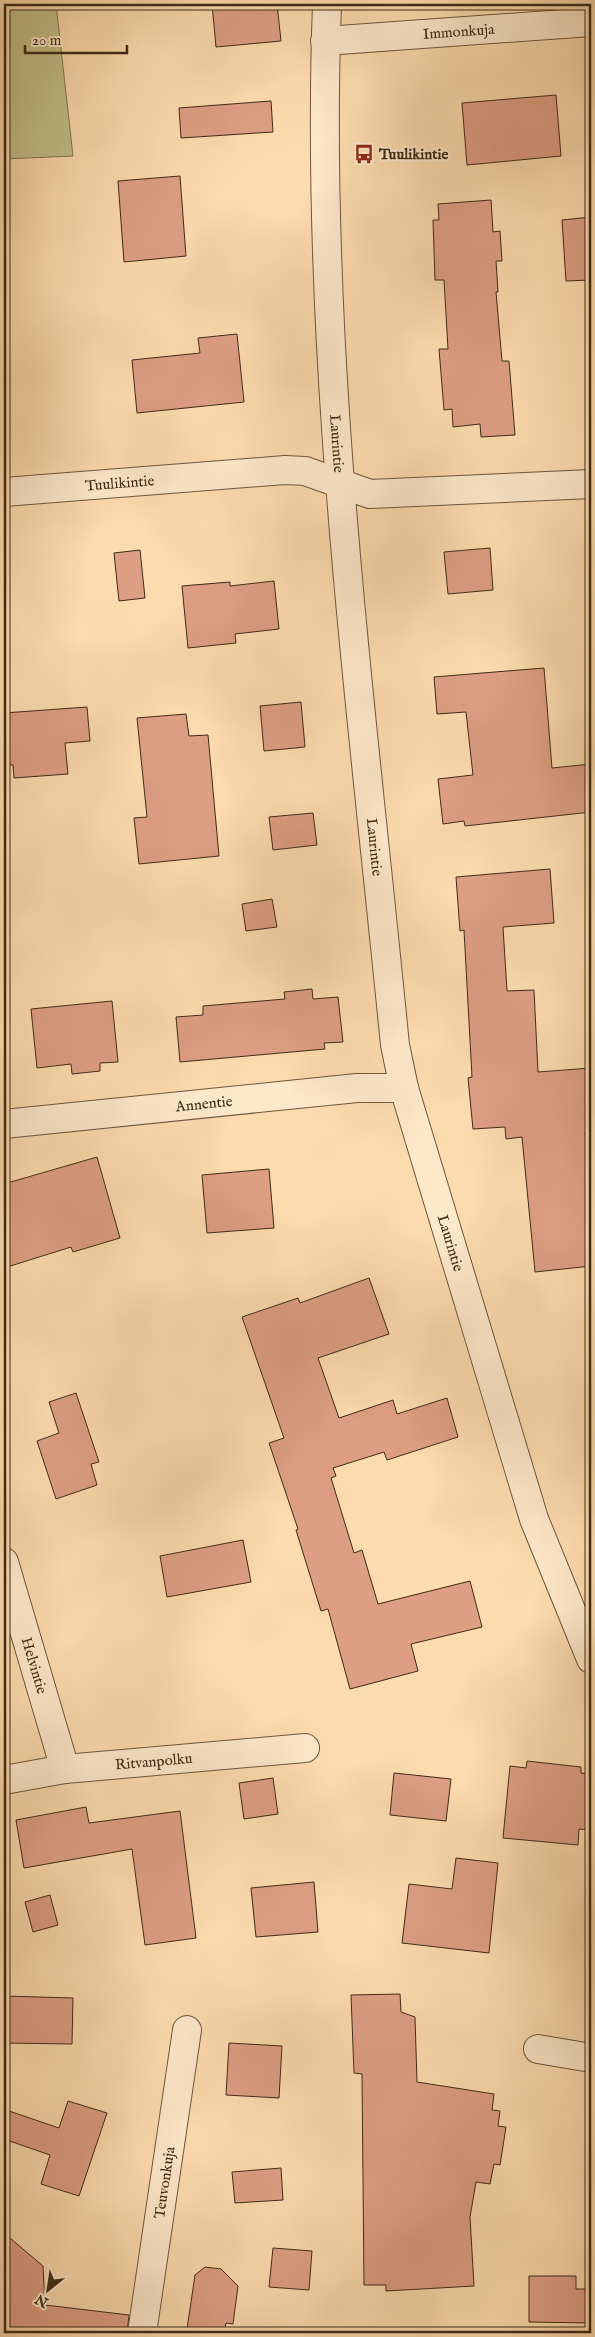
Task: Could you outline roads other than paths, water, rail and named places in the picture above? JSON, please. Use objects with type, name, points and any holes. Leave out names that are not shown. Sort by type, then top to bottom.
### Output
[{"type":"street","name":"Laurintie","points":[[326,4],[326,244],[339,483],[395,1045],[404,1088],[534,1519],[591,1659]]},
{"type":"street","name":"Immonkuja","points":[[325,40],[591,22]]},
{"type":"street","name":"Tuulikintie","points":[[4,492],[285,470],[305,471],[370,494],[591,484]]},
{"type":"street","name":"Annentie","points":[[4,1124],[358,1088],[404,1088]]},
{"type":"street","name":"Helvintie","points":[[4,1562],[65,1769]]},
{"type":"street","name":"Ritvanpolku","points":[[4,1780],[65,1769],[305,1748]]},
{"type":"street","name":"Teuvonkuja","points":[[142,2333],[187,2030]]},
{"type":"street","points":[[538,2049],[591,2058]]},
{"type":"place","name":"Tuulikintie","points":[[364,154]]}]
